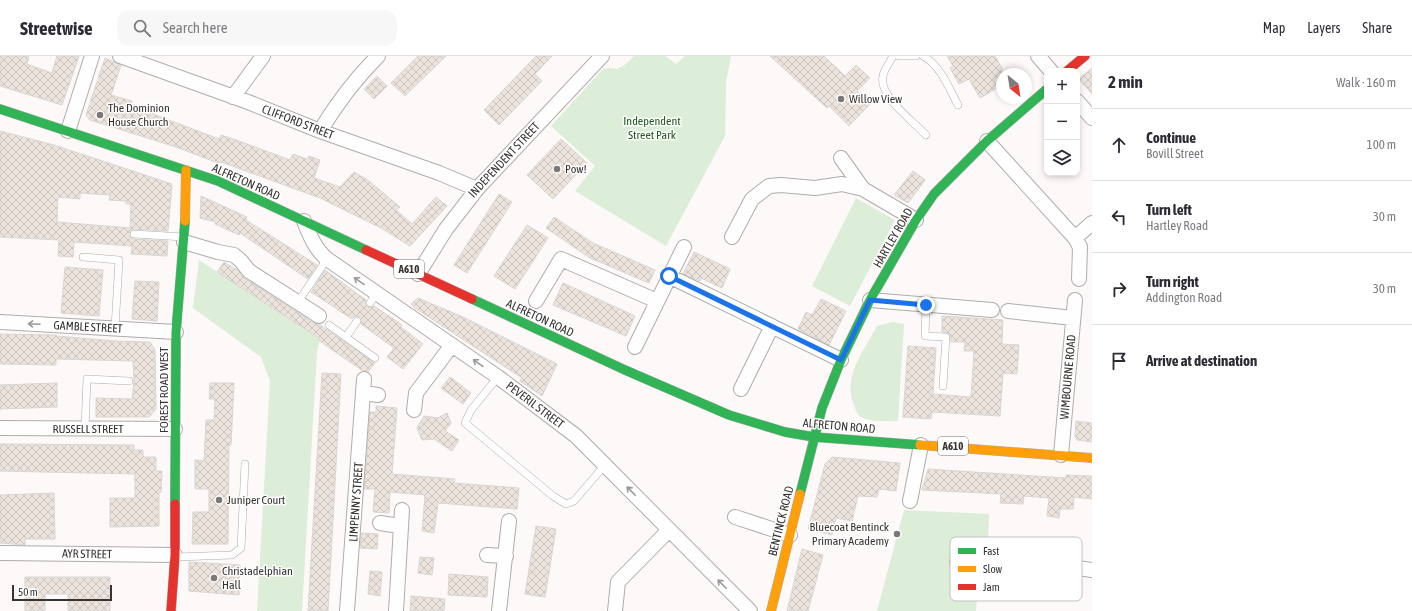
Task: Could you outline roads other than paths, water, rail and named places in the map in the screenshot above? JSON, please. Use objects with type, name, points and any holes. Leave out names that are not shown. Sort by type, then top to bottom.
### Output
[{"type":"main road","points":[[1071,68],[1085,56]]},
{"type":"main road","name":"HARTLEY ROAD","points":[[814,437],[822,408],[841,360],[870,300],[916,220],[934,194],[987,141],[1044,92]]},
{"type":"main road","name":"ALFRETON ROAD","points":[[0,109],[218,181],[625,370],[729,416],[785,432],[814,437],[1092,458]]},
{"type":"main road","name":"FOREST ROAD WEST","points":[[171,611],[175,556],[176,332],[184,239],[186,170]]},
{"type":"main road","name":"BENTINCK ROAD","points":[[771,611],[814,437]]},
{"type":"street","points":[[68,131],[92,56]]},
{"type":"street","name":"CLIFFORD STREET","points":[[120,56],[233,97],[320,131],[439,173],[476,189]]},
{"type":"street","points":[[233,97],[263,56]]},
{"type":"street","points":[[320,131],[337,103],[357,78],[378,56]]},
{"type":"street","name":"INDEPENDENT STREET","points":[[418,274],[451,223],[476,189],[602,56]]},
{"type":"street","points":[[1038,56],[1048,68]]},
{"type":"street","points":[[1080,104],[1092,118]]},
{"type":"street","points":[[987,141],[1075,238],[1080,247],[1079,279]]},
{"type":"street","points":[[841,158],[863,189]]},
{"type":"street","points":[[732,237],[752,199],[769,186],[781,184],[815,188],[842,184],[863,189],[916,220]]},
{"type":"street","name":"PEVERIL STREET","points":[[304,221],[313,243],[320,252],[374,298],[452,345],[498,377],[576,436],[750,611]]},
{"type":"street","points":[[1075,238],[1092,223]]},
{"type":"street","points":[[184,239],[218,252],[234,255],[241,260],[249,271],[324,320]]},
{"type":"street","points":[[635,347],[684,247]]},
{"type":"street","points":[[536,301],[561,259],[657,301]]},
{"type":"street","points":[[669,276],[841,360]]},
{"type":"street","points":[[870,300],[992,310]]},
{"type":"street","name":"WIMBOURNE ROAD","points":[[1061,455],[1075,300]]},
{"type":"street","points":[[1008,311],[1073,318]]},
{"type":"street","name":"GAMBLE STREET","points":[[0,322],[176,332]]},
{"type":"street","points":[[741,389],[772,326]]},
{"type":"street","points":[[414,410],[416,393],[452,345]]},
{"type":"street","name":"LIMPENNY STREET","points":[[347,611],[364,386],[378,395]]},
{"type":"street","name":"RUSSELL STREET","points":[[0,428],[175,429]]},
{"type":"street","points":[[910,501],[921,445]]},
{"type":"street","points":[[396,611],[402,510]]},
{"type":"street","points":[[736,517],[790,534]]},
{"type":"street","points":[[499,611],[510,521]]},
{"type":"street","points":[[380,523],[400,526]]},
{"type":"street","points":[[615,611],[618,582],[669,530]]},
{"type":"street","name":"AYR STREET","points":[[0,553],[175,556]]},
{"type":"street","points":[[487,555],[506,556]]},
{"type":"street","points":[[1082,569],[1092,570]]},
{"type":"lane","points":[[893,56],[883,75],[882,86],[887,96],[926,135]]},
{"type":"lane","points":[[899,56],[916,56]]},
{"type":"lane","points":[[923,56],[930,60],[934,65],[958,104]]},
{"type":"lane","points":[[134,234],[184,239]]},
{"type":"lane","points":[[83,257],[120,260],[115,328]]},
{"type":"lane","points":[[298,302],[327,259]]},
{"type":"lane","points":[[926,305],[925,336],[946,337],[943,386]]},
{"type":"lane","points":[[324,320],[375,358]]},
{"type":"lane","points":[[346,337],[357,321]]},
{"type":"lane","points":[[498,377],[471,410],[465,422],[553,496],[566,504],[574,502],[605,465]]},
{"type":"lane","points":[[85,428],[87,379],[129,381]]},
{"type":"lane","points":[[175,556],[232,555],[241,548],[245,464]]},
{"type":"place","name":"Willow View","points":[[841,99]]},
{"type":"place","name":"The Dominion House Church","points":[[100,115]]},
{"type":"place","name":"Pow!","points":[[557,169]]},
{"type":"place","name":"Juniper Court","points":[[219,500]]},
{"type":"place","name":"Bluecoat Bentinck Primary Academy","points":[[897,534]]},
{"type":"place","name":"Christadelphian Hall","points":[[214,578]]},
{"type":"park label","name":"Independent Street Park","points":[[652,128]]}]
